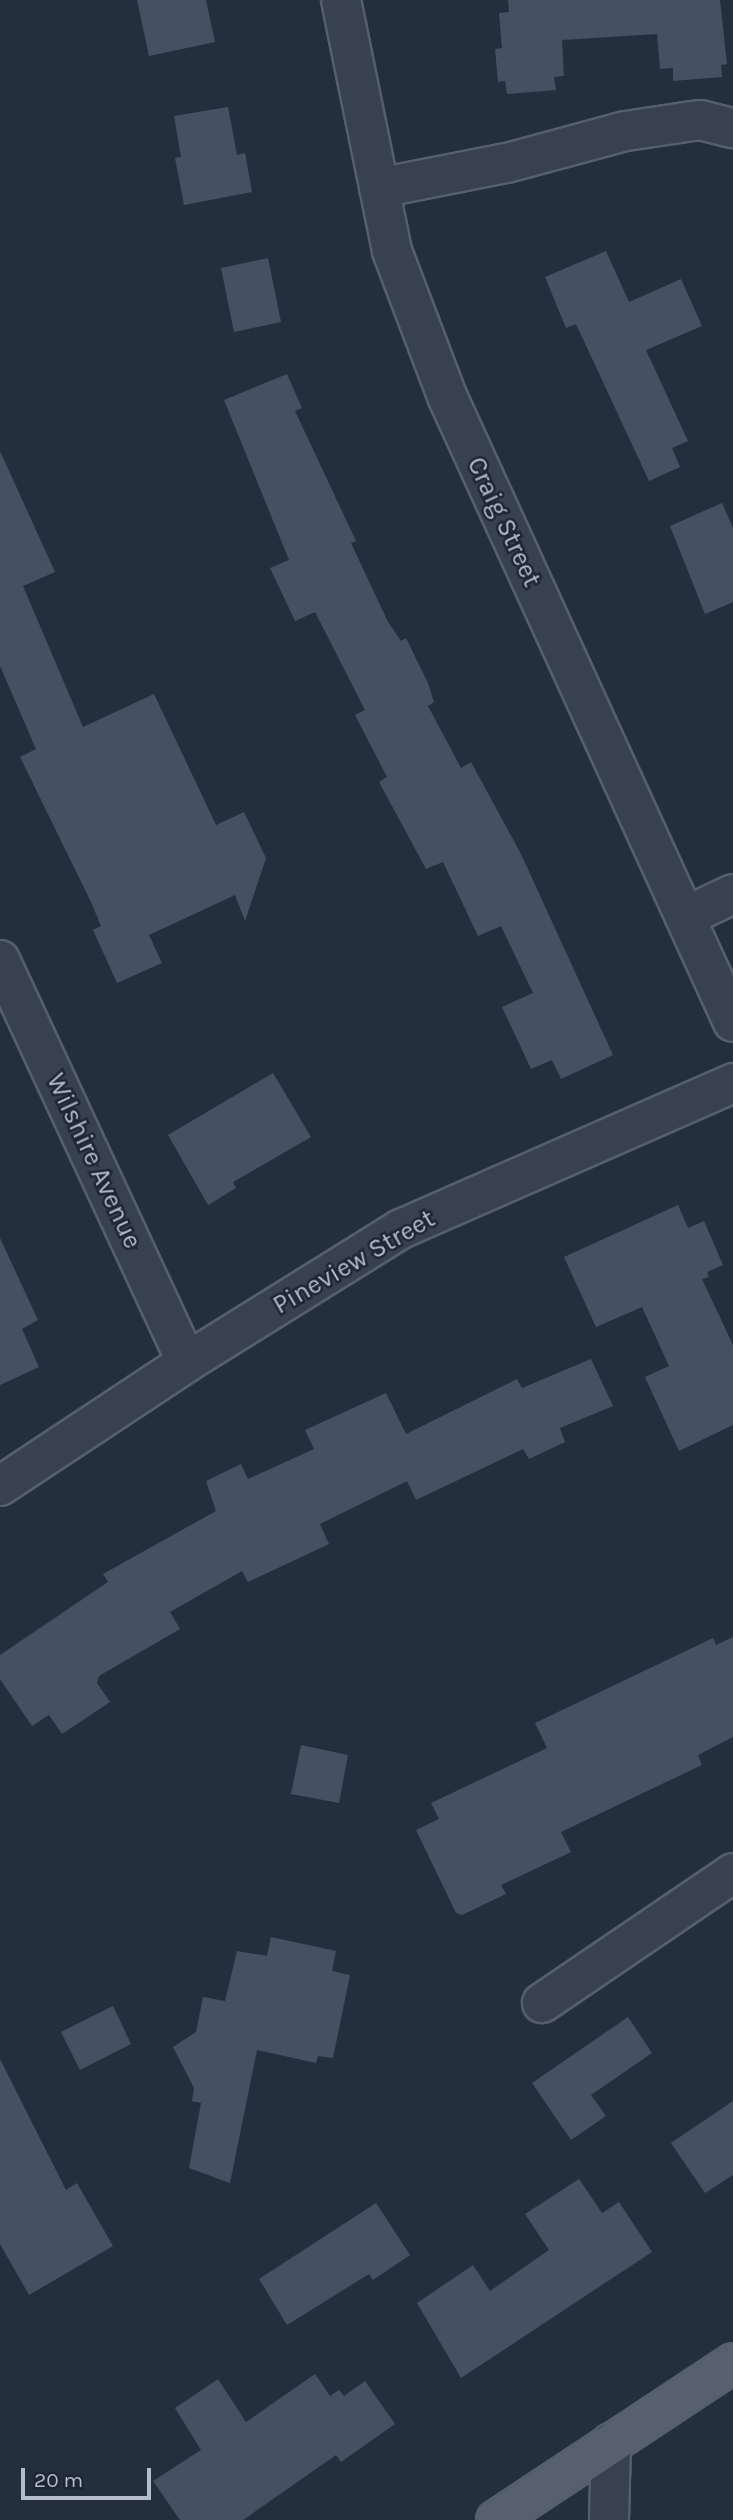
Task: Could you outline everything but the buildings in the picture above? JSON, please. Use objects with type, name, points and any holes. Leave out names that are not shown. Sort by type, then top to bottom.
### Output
[{"type":"main road","points":[[496,2520],[733,2363]]},
{"type":"street","name":"Craig Street","points":[[341,0],[392,251],[447,396],[733,1022]]},
{"type":"street","points":[[379,188],[507,163],[626,131],[700,120],[733,128]]},
{"type":"street","points":[[685,917],[733,894]]},
{"type":"street","name":"Wilshire Avenue","points":[[0,960],[187,1362]]},
{"type":"street","name":"Pineview Street","points":[[0,1486],[187,1362],[401,1229],[733,1083]]},
{"type":"street","points":[[542,2003],[733,1873]]},
{"type":"street","points":[[609,2520],[611,2442]]}]
